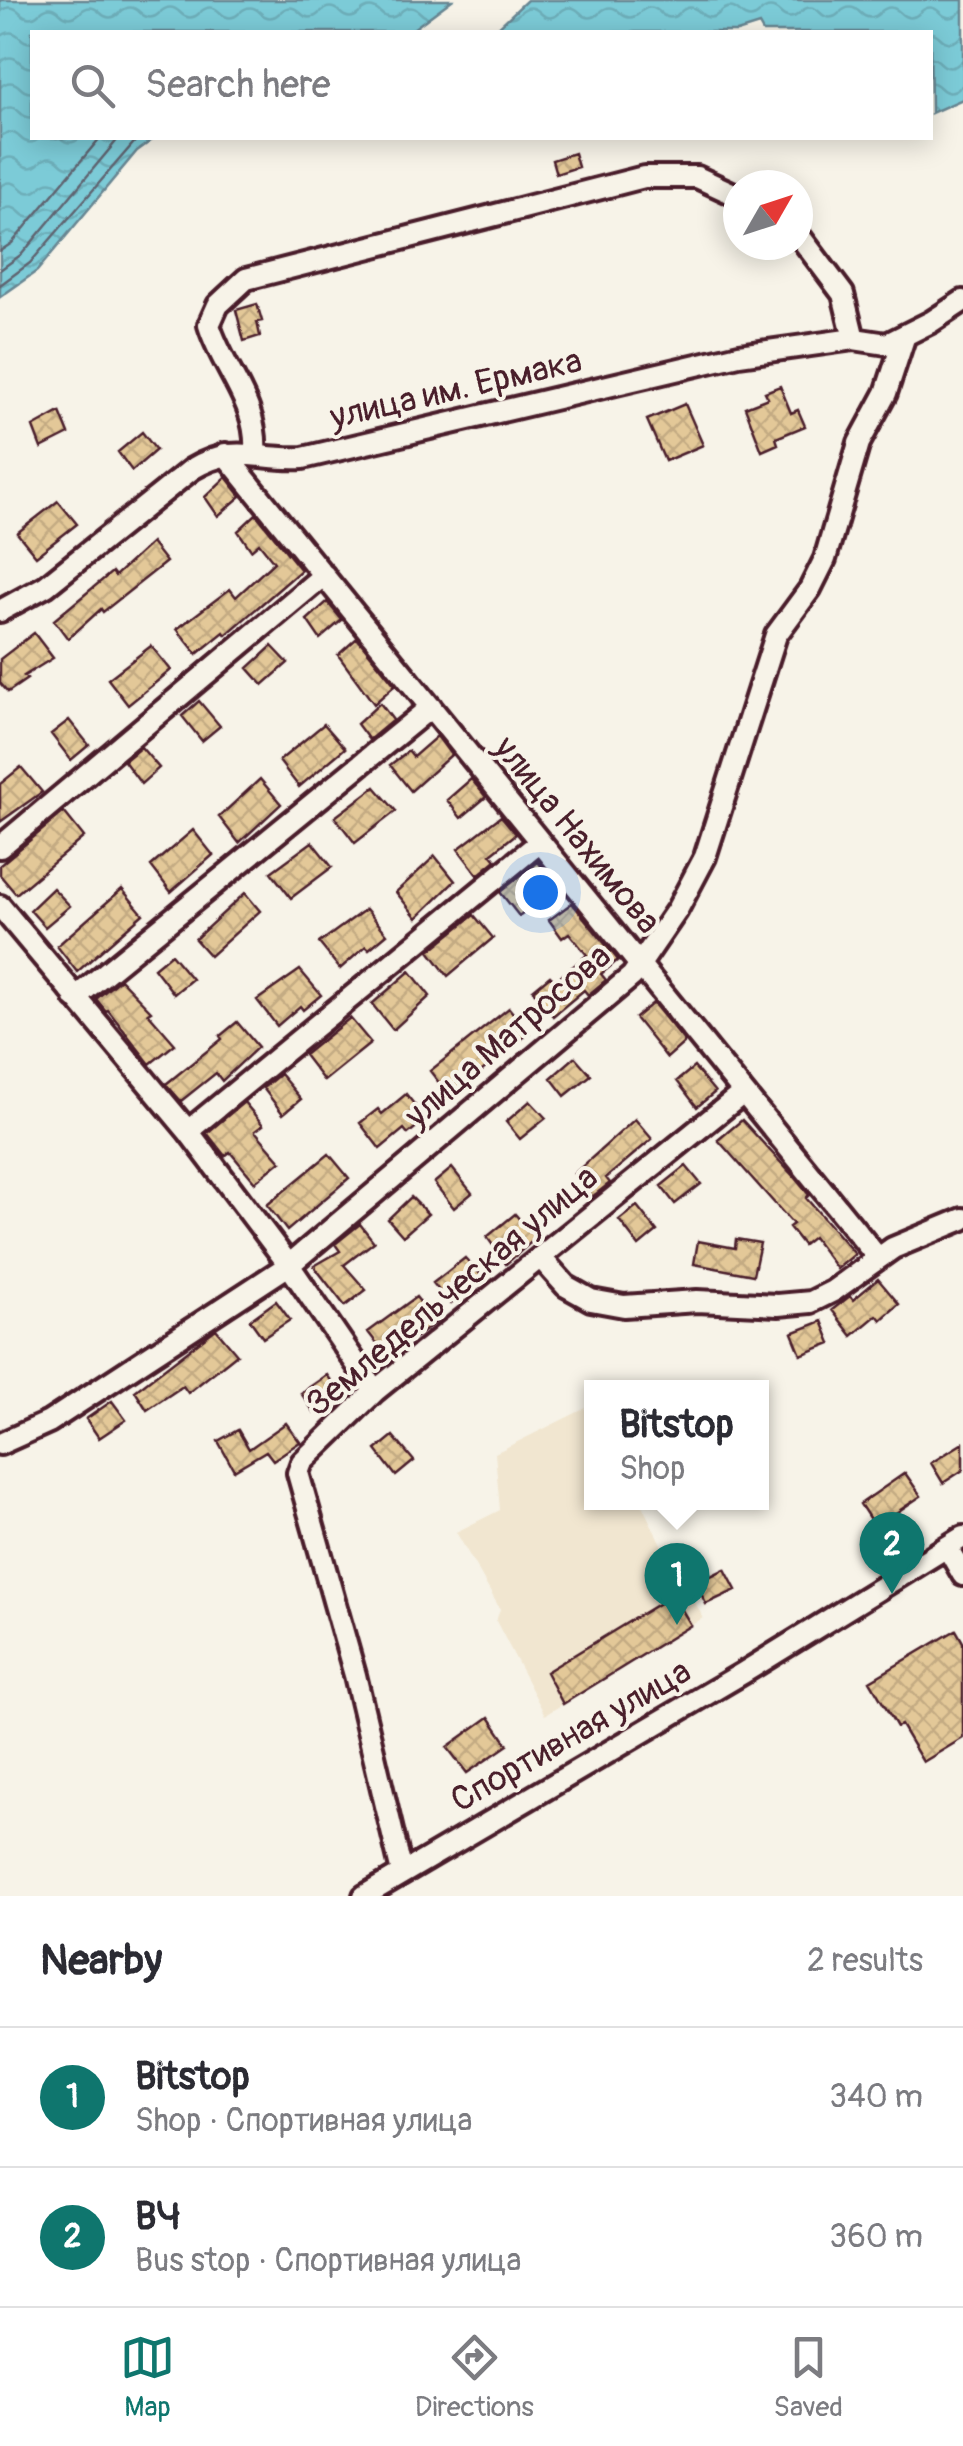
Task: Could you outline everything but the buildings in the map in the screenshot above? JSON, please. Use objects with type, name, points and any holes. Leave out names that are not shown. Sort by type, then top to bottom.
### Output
[{"type":"street","points":[[255,454],[253,416],[209,325],[218,306],[246,279],[644,177],[697,178],[723,189]]},
{"type":"street","points":[[813,252],[843,294],[854,338]]},
{"type":"street","name":"улица им. Ермака","points":[[0,611],[46,586],[192,470],[225,454],[255,454],[273,460],[303,458],[739,355],[854,338],[887,344],[963,301]]},
{"type":"street","name":"улица Матросова","points":[[0,1444],[48,1422],[289,1265],[632,976],[677,910],[705,858],[776,635],[810,589],[825,559],[859,443],[886,394],[905,336]]},
{"type":"street","name":"улица Нахимова","points":[[225,454],[878,1258]]},
{"type":"street","points":[[0,847],[324,576]]},
{"type":"street","points":[[75,998],[431,707]]},
{"type":"street","points":[[188,1132],[540,842]]},
{"type":"street","points":[[0,906],[188,1132],[289,1265],[375,1392]]},
{"type":"street","name":"Земледельческая улица","points":[[402,1873],[355,1675],[298,1473],[302,1462],[375,1392],[743,1093]]},
{"type":"street","points":[[541,1258],[566,1286],[590,1300],[624,1306],[698,1301],[778,1305],[811,1302],[919,1234],[963,1218]]},
{"type":"street","points":[[955,1542],[963,1575]]},
{"type":"street","name":"Спортивная улица","points":[[364,1896],[743,1673],[955,1542]]},
{"type":"shaded area","points":[[584,1409],[584,1510],[644,1510],[675,1573],[682,1576],[703,1618],[545,1715],[496,1621],[500,1609],[456,1532],[500,1510],[495,1453]]},
{"type":"water","points":[[0,0],[452,0],[412,30],[30,30],[30,140],[152,140],[137,151],[37,271],[0,297]]},
{"type":"water","points":[[527,0],[963,0],[963,99],[933,112],[933,30],[762,30],[759,25],[743,30],[495,30]]},
{"type":"place","name":"ВЧ","points":[[892,1594]]},
{"type":"place","name":"Bitstop","points":[[677,1625]]}]
